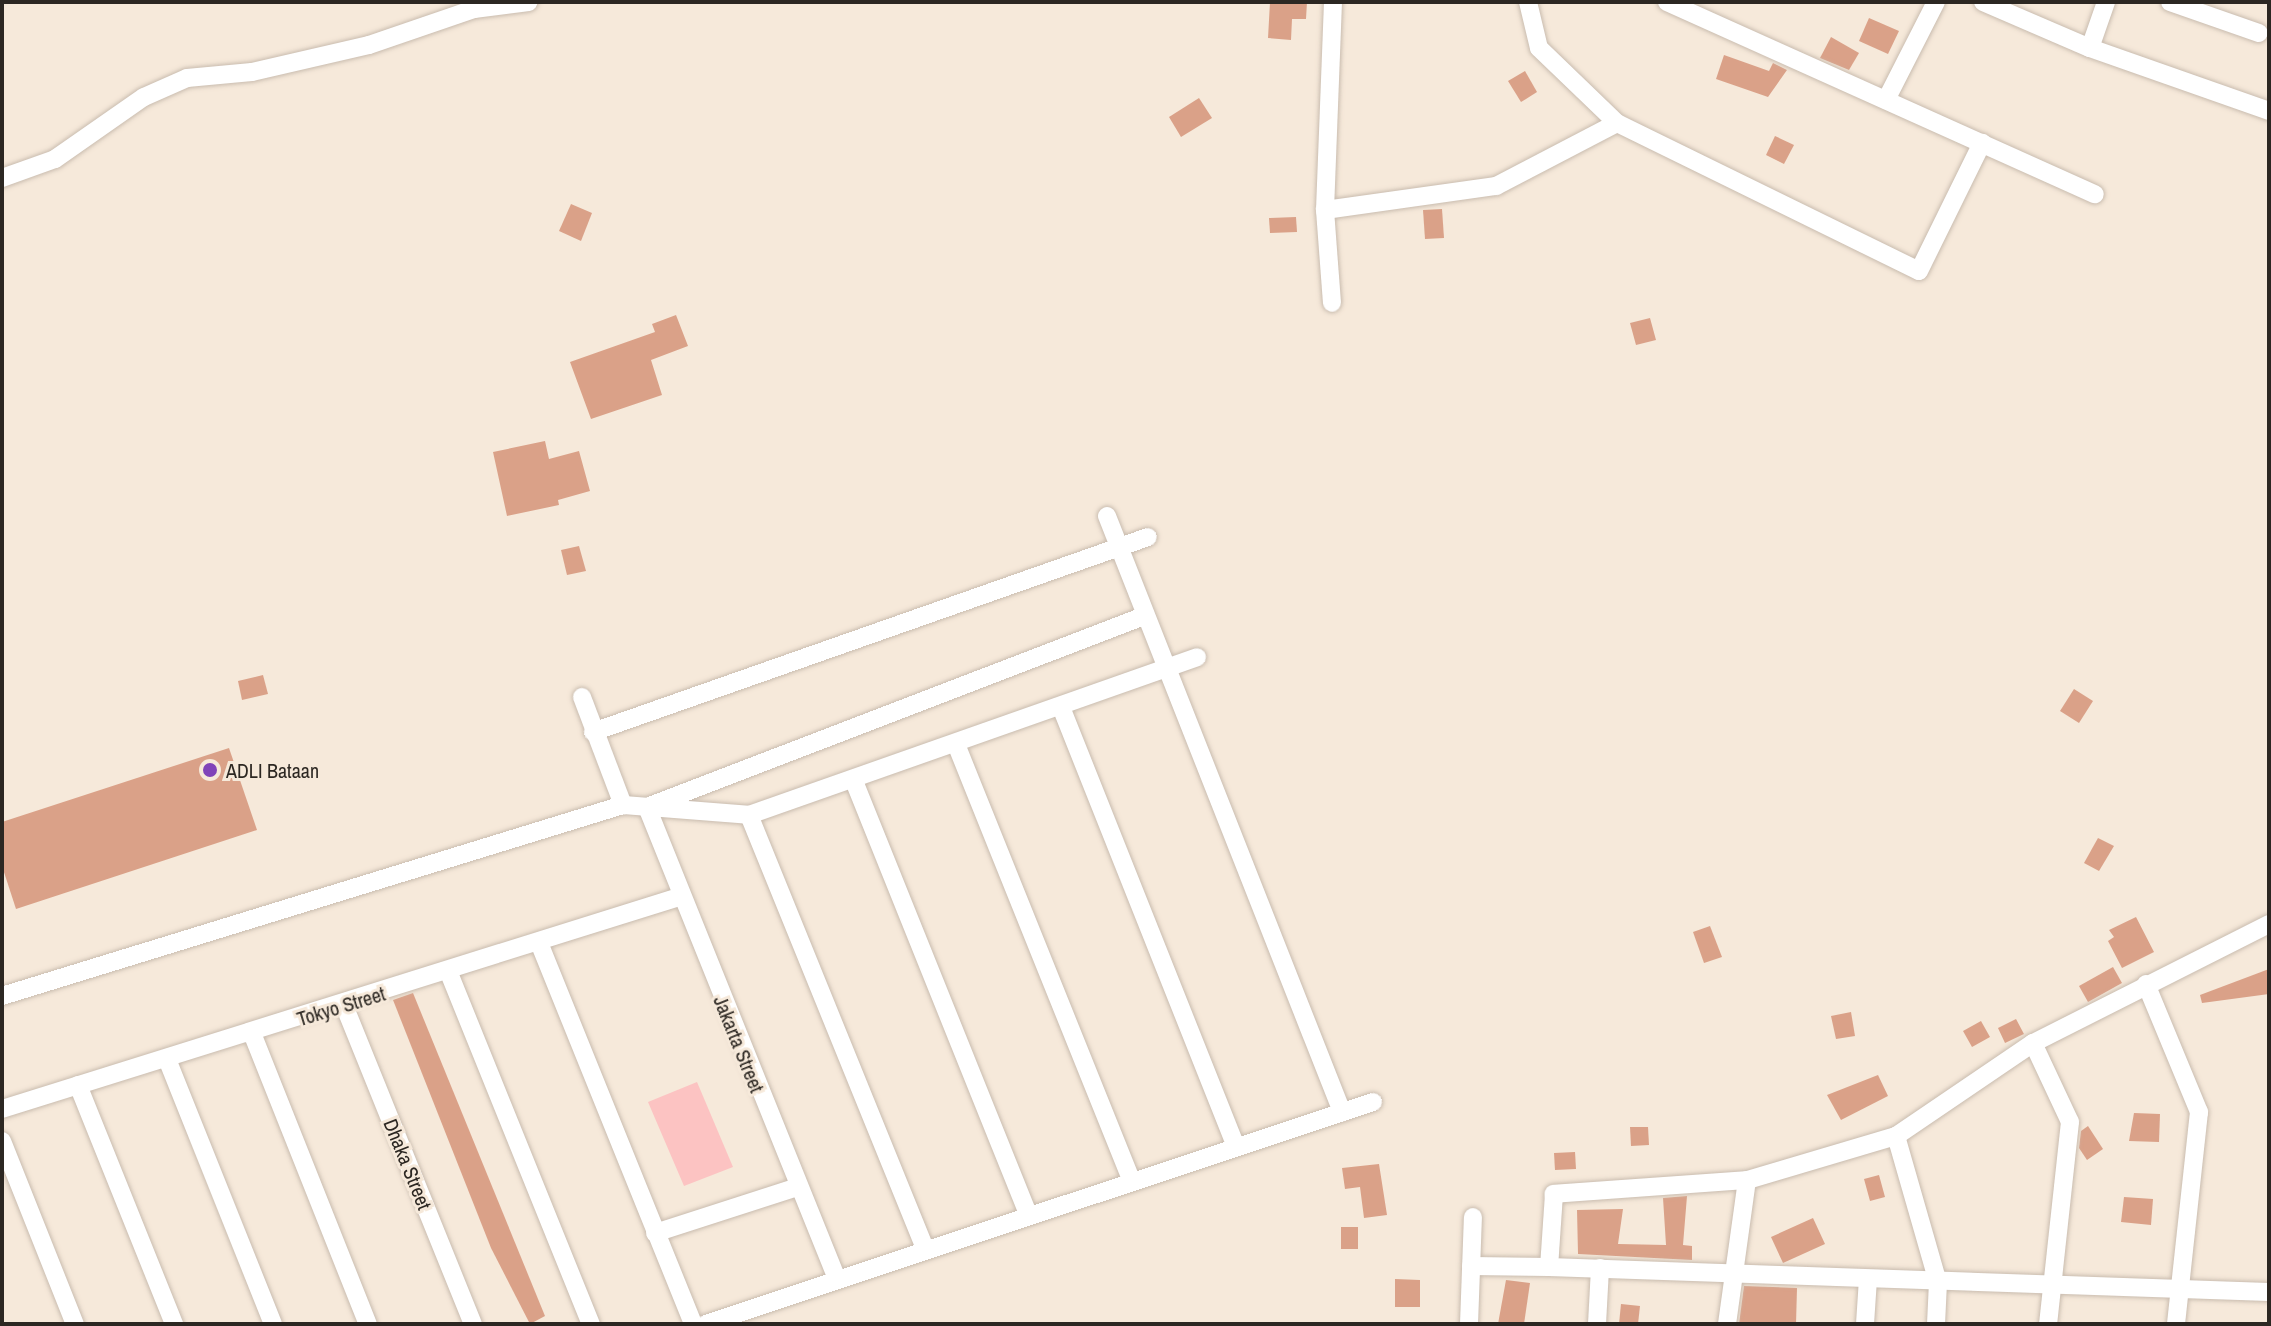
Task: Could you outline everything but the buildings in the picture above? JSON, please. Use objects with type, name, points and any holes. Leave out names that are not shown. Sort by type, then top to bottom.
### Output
[{"type":"street","points":[[2,178],[55,159],[144,97],[187,78],[252,72],[369,45],[474,9],[529,2]]},
{"type":"street","points":[[1332,303],[1325,210],[1333,2]]},
{"type":"street","points":[[1528,2],[1539,48],[1617,123],[1919,271],[1982,143]]},
{"type":"street","points":[[1667,2],[2095,194]]},
{"type":"street","points":[[1886,100],[1936,2]]},
{"type":"street","points":[[1983,2],[2090,48],[2269,111]]},
{"type":"street","points":[[2090,48],[2106,2]]},
{"type":"street","points":[[2170,2],[2259,33]]},
{"type":"street","points":[[1325,210],[1496,186],[1617,123]]},
{"type":"street","points":[[1107,516],[1165,671],[1342,1112]]},
{"type":"street","points":[[593,732],[1148,537]]},
{"type":"street","points":[[647,807],[1144,616]]},
{"type":"street","points":[[2,996],[623,805],[749,815],[854,781],[1197,657]]},
{"type":"street","points":[[582,697],[623,805]]},
{"type":"street","points":[[1061,707],[1235,1145]]},
{"type":"street","points":[[956,744],[1132,1181]]},
{"type":"street","points":[[854,781],[1029,1216]]},
{"type":"street","name":"Jakarta Street","points":[[647,807],[679,897],[837,1279]]},
{"type":"street","points":[[749,815],[926,1250]]},
{"type":"street","name":"Tokyo Street","points":[[2,1109],[540,945],[679,897]]},
{"type":"street","points":[[1549,1267],[1554,1194],[1747,1180],[1896,1136],[2033,1043],[2269,924]]},
{"type":"street","points":[[540,945],[693,1324]]},
{"type":"street","points":[[449,973],[591,1324]]},
{"type":"street","points":[[2146,984],[2199,1112],[2176,1324]]},
{"type":"street","name":"Dhaka Street","points":[[344,1005],[473,1324]]},
{"type":"street","points":[[252,1033],[368,1324]]},
{"type":"street","points":[[2033,1043],[2070,1122],[2048,1324]]},
{"type":"street","points":[[167,1059],[273,1324]]},
{"type":"street","points":[[78,1085],[174,1324]]},
{"type":"street","points":[[706,1324],[1235,1145],[1373,1102]]},
{"type":"street","points":[[1896,1136],[1938,1282],[1936,1324]]},
{"type":"street","points":[[2,1141],[75,1324]]},
{"type":"street","points":[[1727,1324],[1731,1273],[1747,1180]]},
{"type":"street","points":[[655,1233],[797,1187]]},
{"type":"street","points":[[1469,1324],[1473,1217]]},
{"type":"street","points":[[1471,1266],[2269,1292]]},
{"type":"street","points":[[1597,1324],[1600,1268]]},
{"type":"street","points":[[1865,1324],[1868,1279]]},
{"type":"shaded area","points":[[697,1082],[733,1167],[684,1186],[648,1102]]},
{"type":"place","name":"ADLI Bataan","points":[[210,770]]}]
